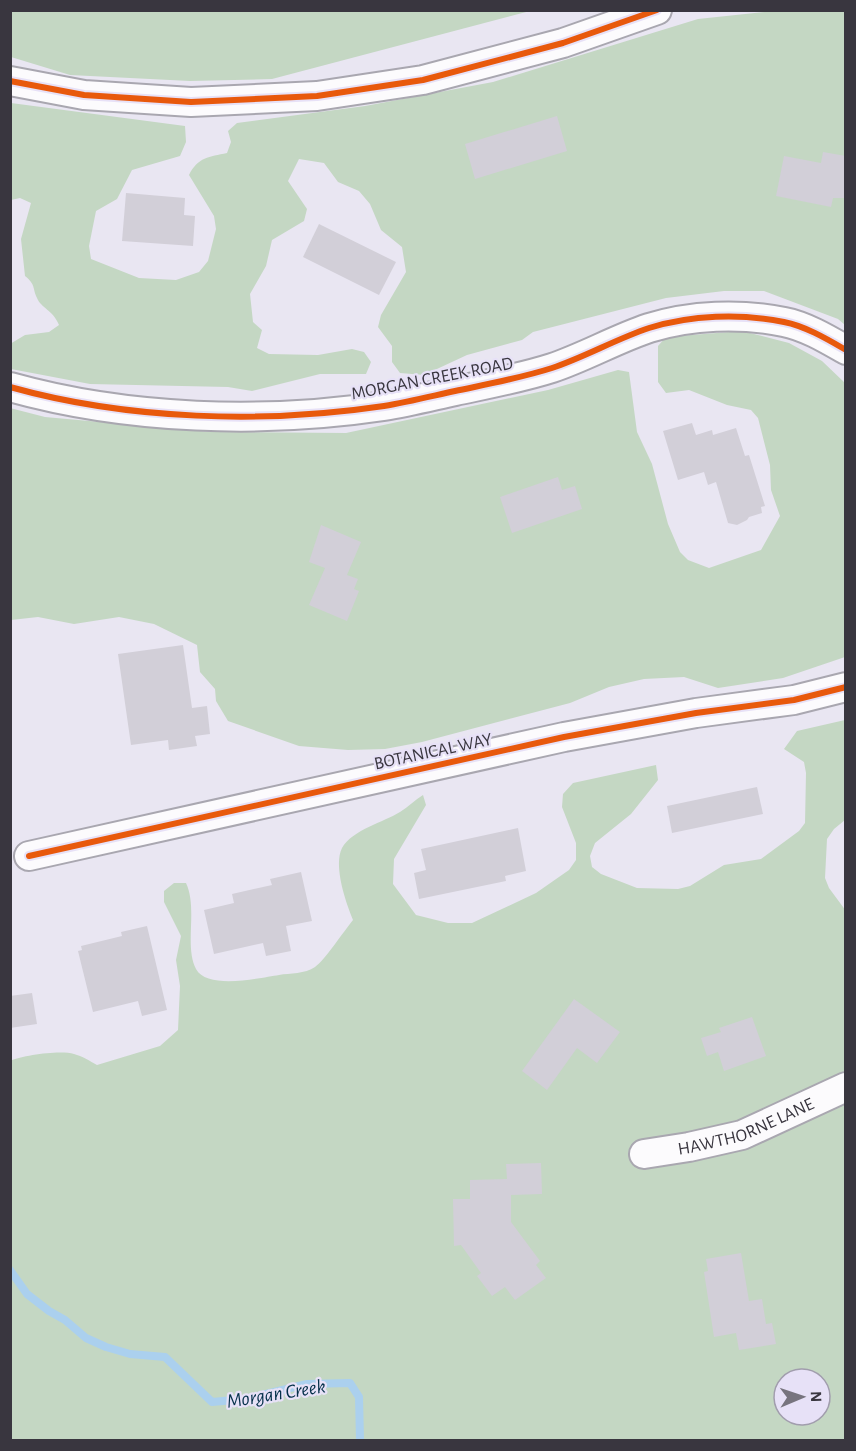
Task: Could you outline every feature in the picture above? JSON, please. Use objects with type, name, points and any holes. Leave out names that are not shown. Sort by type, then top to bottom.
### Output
[{"type":"street","points":[[10,81],[84,94],[192,102],[316,96],[423,80],[563,43],[657,10]]},
{"type":"street","name":"MORGAN CREEK ROAD","points":[[10,387],[33,393],[176,415],[253,417],[364,409],[493,383],[553,368],[650,328],[700,317],[746,317],[786,322],[825,337],[846,350]]},
{"type":"street","name":"BOTANICAL WAY","points":[[29,856],[564,737],[696,713],[794,700],[846,687]]},
{"type":"street","name":"HAWTHORNE LANE","points":[[644,1154],[742,1135],[846,1087]]},
{"type":"green space","points":[[10,11],[530,11],[272,79],[190,81],[70,75],[11,57]]},
{"type":"green space","points":[[773,11],[845,11],[845,325],[838,319],[764,291],[724,291],[666,298],[533,332],[522,340],[467,355],[424,375],[400,373],[392,362],[392,346],[378,327],[381,315],[406,272],[402,247],[381,230],[370,204],[359,191],[338,182],[324,163],[299,159],[288,181],[307,209],[304,221],[272,240],[266,266],[250,294],[253,322],[262,330],[257,348],[269,354],[318,355],[352,349],[364,352],[371,362],[366,374],[320,374],[252,391],[228,387],[90,384],[11,369],[10,344],[25,335],[49,332],[59,325],[54,316],[39,301],[32,284],[25,276],[21,239],[31,203],[20,198],[11,200],[11,103],[185,126],[186,142],[180,156],[132,170],[117,199],[96,211],[89,246],[91,259],[139,278],[176,280],[199,272],[208,261],[216,229],[214,216],[189,175],[200,161],[227,153],[231,142],[228,131],[237,123],[365,106],[493,82],[698,19]]},
{"type":"green space","points":[[742,331],[789,343],[822,361],[845,383],[845,657],[783,678],[718,688],[684,677],[644,679],[609,687],[570,703],[422,742],[385,749],[348,750],[299,746],[228,721],[216,701],[215,689],[200,672],[197,645],[154,624],[119,617],[74,624],[38,617],[11,620],[10,408],[45,417],[211,432],[346,433],[548,390],[618,370],[629,372],[637,432],[652,464],[668,524],[680,552],[688,560],[709,568],[761,550],[780,516],[771,490],[770,465],[758,418],[751,410],[727,405],[689,390],[666,393],[658,382],[658,346],[666,337]]},
{"type":"green space","points":[[845,720],[845,820],[827,839],[825,878],[829,888],[846,911],[845,1440],[11,1440],[10,1061],[42,1054],[68,1053],[80,1056],[97,1065],[160,1046],[178,1030],[180,986],[176,960],[181,936],[164,902],[164,891],[174,883],[186,883],[191,904],[191,950],[196,969],[202,975],[211,979],[234,981],[307,971],[323,959],[353,920],[342,884],[339,864],[342,848],[361,831],[400,812],[423,795],[426,805],[394,859],[393,884],[416,915],[448,923],[472,923],[536,893],[569,870],[576,860],[576,843],[562,807],[563,794],[573,783],[656,765],[658,780],[631,814],[595,843],[590,856],[592,867],[601,874],[637,888],[678,889],[690,886],[724,865],[761,859],[799,831],[805,823],[806,773],[804,762],[784,749],[797,731]]},
{"type":"building","points":[[557,116],[567,151],[475,179],[465,144]]},
{"type":"building","points":[[823,152],[846,156],[846,198],[833,198],[831,207],[776,196],[784,156],[821,163]]},
{"type":"building","points":[[126,193],[185,198],[184,215],[195,216],[193,246],[122,241]]},
{"type":"building","points":[[319,224],[396,262],[379,295],[303,257]]},
{"type":"building","points":[[692,423],[696,435],[712,430],[713,435],[736,428],[745,456],[749,455],[765,506],[761,507],[762,513],[749,517],[737,525],[728,523],[716,482],[708,485],[704,472],[678,480],[663,431]]},
{"type":"building","points":[[558,477],[562,490],[575,486],[582,509],[512,533],[500,497]]},
{"type":"building","points":[[321,525],[361,542],[347,575],[358,579],[354,589],[359,591],[347,621],[309,605],[325,568],[309,562]]},
{"type":"building","points":[[183,645],[192,708],[207,706],[210,734],[195,736],[197,746],[169,750],[168,740],[131,745],[118,654]]},
{"type":"building","points":[[757,787],[763,814],[672,833],[667,806]]},
{"type":"building","points":[[518,828],[526,871],[505,876],[506,881],[419,899],[414,873],[426,870],[421,849]]},
{"type":"building","points":[[301,872],[312,921],[286,926],[291,951],[266,956],[263,943],[214,954],[204,910],[234,903],[232,894],[272,885],[270,879]]},
{"type":"building","points":[[147,926],[167,1010],[142,1016],[138,1001],[93,1012],[78,951],[82,950],[81,946],[122,936],[121,932]]},
{"type":"building","points":[[32,993],[37,1024],[10,1028],[10,996]]},
{"type":"building","points":[[574,999],[620,1032],[597,1063],[577,1048],[547,1090],[522,1071]]},
{"type":"building","points":[[752,1017],[766,1056],[724,1071],[718,1052],[707,1056],[701,1038],[721,1032],[719,1028]]},
{"type":"building","points":[[541,1163],[542,1194],[511,1195],[511,1222],[540,1261],[536,1265],[546,1278],[515,1300],[505,1287],[492,1296],[477,1276],[481,1273],[461,1245],[454,1246],[453,1199],[470,1199],[470,1180],[507,1179],[506,1164]]},
{"type":"building","points":[[741,1253],[749,1301],[762,1299],[766,1324],[772,1323],[776,1344],[739,1350],[736,1333],[714,1337],[704,1272],[708,1271],[706,1259]]},
{"type":"waterway","name":"Morgan Creek","points":[[10,1270],[27,1294],[65,1320],[86,1338],[130,1354],[165,1357],[212,1402],[245,1399],[307,1384],[350,1383],[359,1397],[360,1440]]},
{"type":"cycle path","points":[[10,81],[84,95],[191,102],[317,96],[423,80],[563,43],[657,10]]},
{"type":"cycle path","points":[[10,387],[55,398],[149,412],[196,416],[292,415],[384,406],[516,378],[564,364],[649,328],[699,318],[750,317],[784,322],[824,337],[846,350]]},
{"type":"cycle path","points":[[29,856],[564,737],[696,713],[794,700],[846,687]]}]
